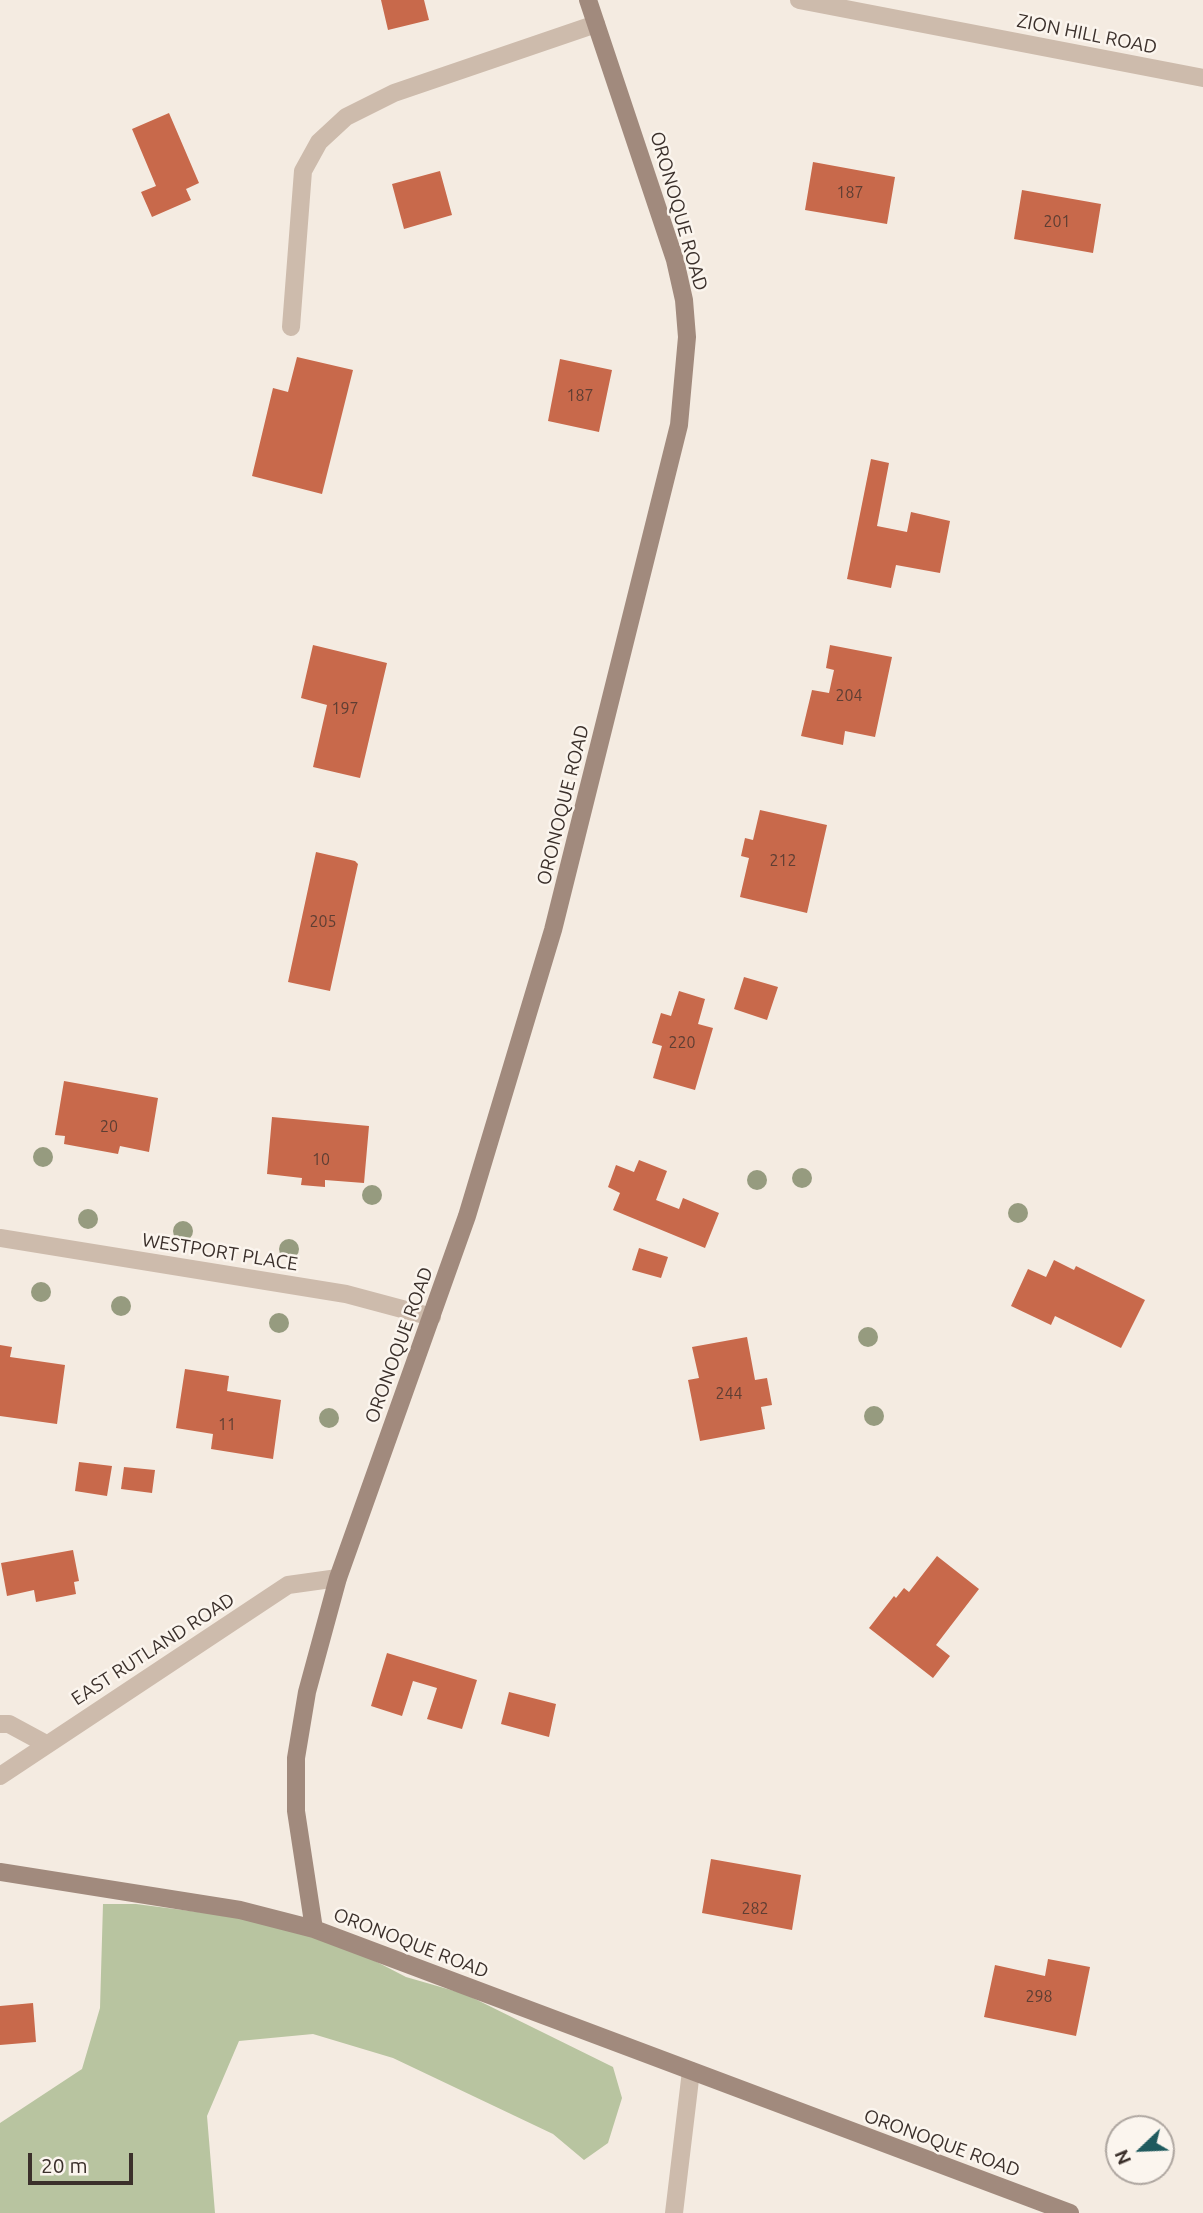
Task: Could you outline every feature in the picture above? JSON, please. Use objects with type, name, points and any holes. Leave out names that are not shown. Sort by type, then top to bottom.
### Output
[{"type":"street","name":"ORONOQUE ROAD","points":[[588,0],[675,260],[684,300],[685,384],[668,476],[553,930],[467,1216],[338,1578],[307,1692],[296,1758],[296,1811],[314,1929],[1066,2212]]},
{"type":"street","name":"ZION HILL ROAD","points":[[799,0],[1203,78]]},
{"type":"street","points":[[291,327],[303,171],[319,142],[345,117],[394,93],[596,24]]},
{"type":"street","name":"WESTPORT PLACE","points":[[0,1238],[346,1294],[432,1317]]},
{"type":"street","name":"EAST RUTLAND ROAD","points":[[0,1776],[288,1585],[338,1578]]},
{"type":"street","points":[[0,1724],[9,1724],[46,1744]]},
{"type":"street","points":[[0,1872],[240,1910],[314,1929]]},
{"type":"street","points":[[674,2213],[691,2071]]},
{"type":"green space","points":[[103,1904],[136,1904],[245,1918],[348,1947],[406,1977],[465,1994],[613,2067],[622,2098],[608,2143],[584,2160],[553,2134],[393,2058],[313,2034],[239,2041],[207,2116],[215,2213],[0,2213],[0,2123],[82,2069],[100,2008]]},
{"type":"building","points":[[381,0],[424,0],[429,20],[388,30]]},
{"type":"building","points":[[169,113],[199,183],[186,189],[191,200],[152,217],[141,192],[156,186],[132,129]]},
{"type":"building","points":[[813,162],[895,177],[887,224],[805,210]]},
{"type":"building","points":[[440,171],[452,215],[404,229],[392,184]]},
{"type":"building","points":[[1022,190],[1101,204],[1093,253],[1014,239]]},
{"type":"building","points":[[297,357],[353,370],[322,494],[252,476],[273,388],[288,392]]},
{"type":"building","points":[[560,359],[612,370],[599,432],[548,421]]},
{"type":"building","points":[[871,459],[889,463],[877,526],[907,532],[911,512],[950,521],[940,573],[896,565],[891,588],[847,579]]},
{"type":"building","points":[[313,645],[387,663],[360,778],[313,767],[327,705],[301,698]]},
{"type":"building","points":[[830,645],[892,657],[875,737],[845,731],[843,745],[801,736],[812,690],[829,693],[834,670],[826,668]]},
{"type":"building","points":[[760,810],[827,825],[807,913],[740,897],[749,858],[741,856],[745,838],[753,840]]},
{"type":"building","points":[[316,852],[358,864],[330,991],[288,982]]},
{"type":"building","points":[[744,977],[778,987],[767,1020],[734,1009]]},
{"type":"building","points":[[679,991],[705,999],[698,1024],[713,1028],[695,1090],[653,1078],[662,1046],[652,1043],[661,1013],[671,1016]]},
{"type":"building","points":[[64,1081],[158,1098],[149,1152],[120,1146],[118,1154],[64,1144],[65,1136],[55,1135]]},
{"type":"building","points":[[272,1117],[369,1126],[364,1183],[325,1180],[325,1187],[301,1185],[302,1178],[267,1174]]},
{"type":"building","points":[[639,1160],[667,1171],[656,1200],[679,1209],[683,1198],[719,1213],[705,1248],[613,1210],[620,1193],[608,1187],[616,1165],[634,1172]]},
{"type":"building","points":[[639,1248],[668,1257],[661,1278],[632,1270]]},
{"type":"building","points":[[1054,1260],[1074,1270],[1076,1266],[1145,1300],[1121,1348],[1055,1316],[1051,1325],[1011,1306],[1028,1269],[1046,1277]]},
{"type":"building","points":[[747,1337],[755,1380],[767,1378],[772,1405],[761,1407],[765,1429],[700,1441],[688,1380],[699,1378],[692,1347]]},
{"type":"building","points":[[0,1345],[12,1347],[10,1357],[65,1365],[57,1424],[0,1416]]},
{"type":"building","points":[[185,1369],[229,1376],[227,1391],[281,1400],[273,1459],[211,1449],[213,1434],[176,1428]]},
{"type":"building","points":[[79,1462],[112,1466],[107,1496],[75,1491]]},
{"type":"building","points":[[124,1467],[155,1470],[152,1493],[121,1489]]},
{"type":"building","points":[[73,1550],[79,1581],[74,1582],[76,1594],[36,1602],[34,1590],[7,1596],[1,1563]]},
{"type":"building","points":[[937,1556],[979,1589],[936,1645],[950,1656],[933,1678],[869,1628],[894,1596],[896,1598],[904,1588],[909,1592]]},
{"type":"building","points":[[387,1653],[477,1680],[462,1729],[427,1719],[437,1688],[413,1681],[402,1716],[371,1706]]},
{"type":"building","points":[[509,1692],[556,1704],[549,1737],[501,1724]]},
{"type":"building","points":[[711,1859],[801,1875],[792,1930],[702,1913]]},
{"type":"building","points":[[1048,1959],[1090,1967],[1076,2036],[984,2017],[995,1965],[1045,1976]]},
{"type":"building","points":[[33,2003],[36,2042],[0,2045],[0,2006]]}]
